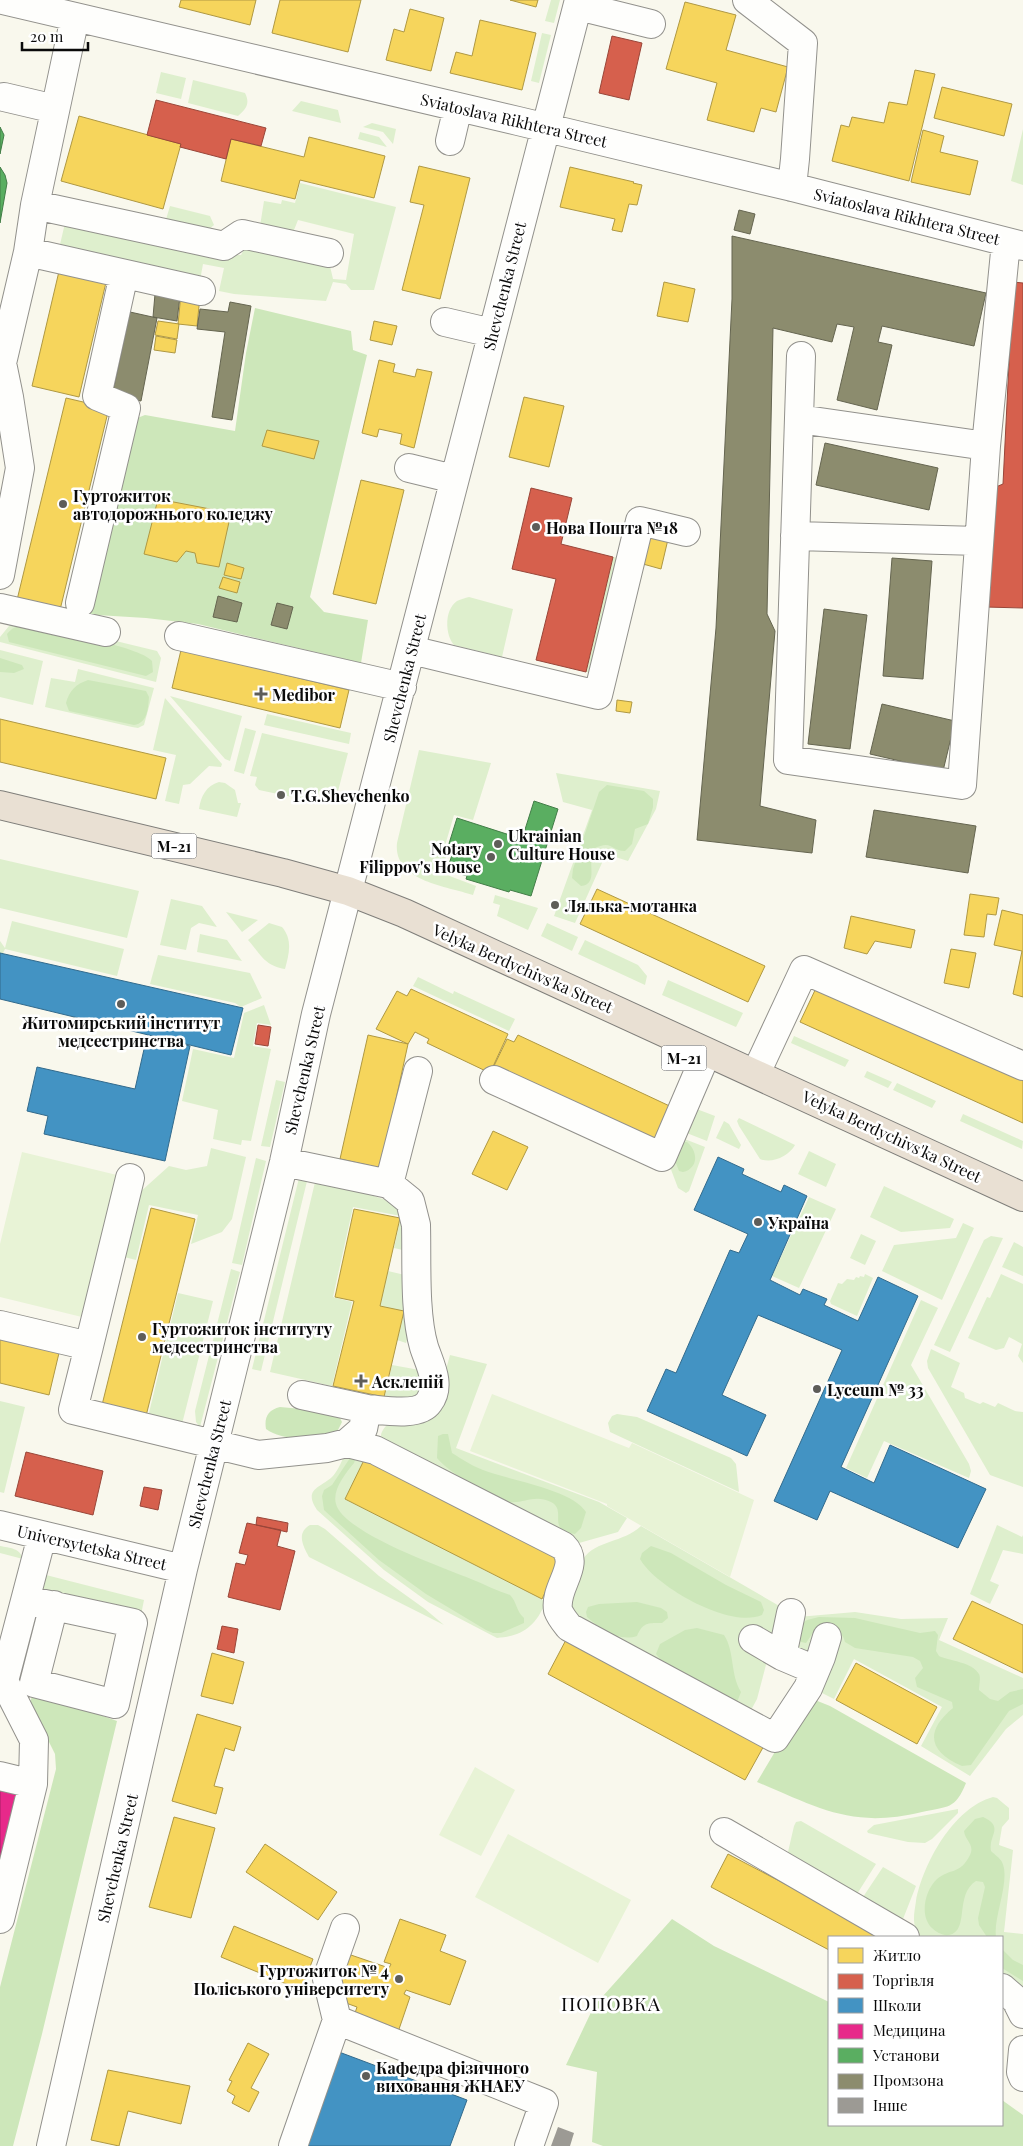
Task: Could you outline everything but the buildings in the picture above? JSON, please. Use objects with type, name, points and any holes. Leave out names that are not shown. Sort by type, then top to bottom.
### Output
[{"type":"highway","name":"Velyka Berdychivs'ka Street","points":[[0,805],[231,860],[345,899],[404,913],[1023,1197]]},
{"type":"highway","name":"М-21","points":[[0,822],[345,899],[400,929],[1023,1212]]},
{"type":"street","name":"Sviatoslava Rikhtera Street","points":[[3,0],[792,187],[1014,244]]},
{"type":"street","points":[[747,0],[804,43],[796,159],[792,187]]},
{"type":"street","points":[[578,3],[651,24]]},
{"type":"street","name":"Shevchenka Street","points":[[50,2146],[183,1569],[284,1162],[316,1014],[578,3]]},
{"type":"street","points":[[0,575],[20,468],[9,397],[1,362],[28,252],[35,205],[75,17]]},
{"type":"street","points":[[4,97],[55,109]]},
{"type":"street","points":[[450,141],[458,107]]},
{"type":"street","points":[[35,205],[224,246],[242,234],[329,253]]},
{"type":"street","points":[[801,356],[788,760],[962,785],[986,446],[1014,244]]},
{"type":"street","points":[[28,252],[201,291]]},
{"type":"street","points":[[80,602],[126,408],[97,396],[124,274]]},
{"type":"street","points":[[445,322],[492,333]]},
{"type":"street","points":[[799,419],[986,446]]},
{"type":"street","points":[[409,468],[454,479]]},
{"type":"street","points":[[411,650],[601,701],[640,521],[686,532]]},
{"type":"street","points":[[795,536],[979,541]]},
{"type":"street","points":[[0,608],[106,632]]},
{"type":"street","points":[[179,636],[402,687]]},
{"type":"street","points":[[756,1073],[804,970],[1023,1066]]},
{"type":"street","points":[[494,1080],[662,1157],[701,1066]]},
{"type":"street","points":[[389,1184],[418,1071]]},
{"type":"street","points":[[284,1162],[389,1184],[410,1202],[414,1209],[416,1224],[419,1324],[424,1347],[433,1372],[434,1387],[430,1402],[420,1409],[409,1411],[367,1409],[302,1395]]},
{"type":"street","points":[[130,1178],[73,1410],[258,1456],[327,1448],[346,1443],[363,1428],[367,1409]]},
{"type":"street","points":[[0,1325],[89,1346]]},
{"type":"street","points":[[346,1443],[375,1450],[563,1546],[570,1553],[571,1561],[557,1598],[559,1612],[569,1627],[775,1738],[808,1688],[827,1636]]},
{"type":"street","name":"Universytetska Street","points":[[0,1525],[183,1569]]},
{"type":"street","points":[[0,1919],[33,1784],[34,1740],[2,1681],[26,1600],[42,1536]]},
{"type":"street","points":[[26,1600],[54,1605]]},
{"type":"street","points":[[782,1656],[791,1613]]},
{"type":"street","points":[[753,1639],[782,1656],[815,1670]]},
{"type":"street","points":[[0,1776],[33,1784]]},
{"type":"street","points":[[724,1832],[903,1936]]},
{"type":"street","points":[[293,2146],[337,2020],[327,1979],[345,1928]]},
{"type":"street","points":[[1003,1989],[1016,2000],[1023,2014]]},
{"type":"street","points":[[337,2020],[544,2103],[530,2146]]},
{"type":"street","points":[[1023,2050],[1021,2072],[1023,2077]]},
{"type":"green space","points":[[551,0],[560,0],[554,23],[545,21]]},
{"type":"green space","points":[[542,33],[551,35],[539,83],[531,81]]},
{"type":"green space","points":[[161,72],[186,78],[181,99],[156,93]]},
{"type":"green space","points":[[193,80],[245,93],[247,103],[245,108],[238,116],[188,103]]},
{"type":"green space","points":[[301,101],[338,110],[341,123],[292,111]]},
{"type":"green space","points":[[372,123],[396,129],[393,144],[383,132],[363,127]]},
{"type":"green space","points":[[1023,129],[1023,185],[1011,181]]},
{"type":"green space","points":[[360,132],[379,137],[387,147],[358,139]]},
{"type":"green space","points":[[300,183],[396,207],[374,290],[351,290],[346,284],[333,282],[326,301],[234,294],[219,291],[224,268],[203,264],[199,286],[58,253],[66,219],[232,255],[241,255],[246,246],[329,262],[333,279],[346,280],[354,234],[298,220],[294,230],[290,232],[260,226],[264,201],[281,204],[282,200],[295,203]]},
{"type":"green space","points":[[170,206],[210,216],[214,225],[207,231],[164,226]]},
{"type":"green space","points":[[255,308],[351,331],[353,350],[367,355],[310,597],[324,612],[368,620],[361,663],[198,624],[146,618],[64,613],[109,429],[145,415],[235,431],[246,353]]},
{"type":"green space","points":[[613,557],[620,558],[596,674],[586,672]]},
{"type":"green space","points":[[469,597],[513,609],[502,657],[454,645],[451,641],[447,623],[450,610],[457,601]]},
{"type":"green space","points":[[25,619],[157,651],[161,658],[156,682],[0,642],[0,637],[9,626]]},
{"type":"green space","points":[[23,625],[92,639],[144,655],[152,661],[153,672],[146,676],[9,642],[7,634],[14,628]]},
{"type":"green space","points":[[0,650],[43,661],[33,705],[0,697]]},
{"type":"green space","points":[[0,658],[22,665],[24,669],[14,673],[0,672]]},
{"type":"green space","points":[[78,669],[154,688],[144,725],[138,728],[132,727],[45,707],[51,678],[75,682]]},
{"type":"green space","points":[[88,680],[146,691],[149,697],[145,718],[139,724],[134,725],[69,711],[66,703],[69,695],[77,686]]},
{"type":"green space","points":[[170,696],[242,716],[230,761],[225,759]]},
{"type":"green space","points":[[165,698],[222,764],[221,767],[209,766],[190,784],[183,785],[179,804],[165,801],[176,755],[153,750]]},
{"type":"green space","points":[[267,714],[351,733],[349,744],[264,725]]},
{"type":"green space","points":[[245,728],[256,731],[244,774],[234,771]]},
{"type":"green space","points":[[262,733],[348,753],[337,795],[319,791],[317,799],[311,801],[259,790],[255,785],[257,777],[250,776]]},
{"type":"green space","points":[[419,750],[491,763],[473,820],[454,815],[444,849],[447,854],[443,869],[447,875],[476,886],[473,895],[423,880],[403,866],[398,856],[397,843]]},
{"type":"green space","points":[[556,773],[660,791],[656,809],[628,861],[606,854],[575,923],[554,916],[592,810],[563,802]]},
{"type":"green space","points":[[219,782],[225,783],[235,790],[238,803],[241,803],[237,817],[199,809],[205,792]]},
{"type":"green space","points":[[607,785],[644,791],[653,799],[653,807],[648,824],[635,829],[632,844],[625,851],[620,851],[608,845],[593,849],[590,881],[581,886],[572,878],[573,869],[599,792]]},
{"type":"green space","points":[[0,859],[139,891],[127,938],[0,908]]},
{"type":"green space","points":[[495,895],[538,908],[528,930],[497,916],[500,905],[493,903]]},
{"type":"green space","points":[[171,899],[202,906],[217,927],[199,923],[191,928],[186,950],[160,945]]},
{"type":"green space","points":[[226,912],[258,920],[242,932]]},
{"type":"green space","points":[[12,921],[124,949],[117,976],[5,949],[3,953],[0,953],[0,941],[5,948]]},
{"type":"green space","points":[[269,923],[282,927],[288,937],[289,953],[285,969],[278,968],[268,962],[248,940]]},
{"type":"green space","points":[[547,923],[578,937],[572,951],[541,936]]},
{"type":"green space","points":[[200,934],[227,940],[242,961],[197,952]]},
{"type":"green space","points":[[585,940],[638,965],[647,976],[645,985],[578,954]]},
{"type":"green space","points":[[158,955],[250,973],[262,998],[241,1007],[235,1003],[150,984]]},
{"type":"green space","points":[[418,977],[453,994],[454,991],[515,1019],[509,1031],[413,986]]},
{"type":"green space","points":[[668,980],[743,1013],[736,1027],[662,995]]},
{"type":"green space","points":[[264,1005],[271,1025],[257,1023],[253,1046],[271,1049],[251,1141],[242,1140],[241,1145],[213,1139],[218,1110],[182,1101],[193,1049],[234,1058],[244,1013]]},
{"type":"green space","points":[[794,1036],[849,1060],[845,1067],[791,1043]]},
{"type":"green space","points":[[867,1071],[892,1082],[888,1088],[864,1077]]},
{"type":"green space","points":[[276,1080],[285,1082],[270,1147],[261,1146]]},
{"type":"green space","points":[[897,1083],[936,1101],[932,1108],[893,1090]]},
{"type":"green space","points":[[694,1108],[715,1116],[707,1141],[679,1130]]},
{"type":"green space","points":[[963,1114],[1023,1141],[1022,1149],[960,1121]]},
{"type":"green space","points":[[739,1118],[795,1145],[789,1153],[775,1160],[760,1159],[739,1126],[737,1121]]},
{"type":"green space","points":[[724,1121],[729,1124],[741,1145],[739,1149],[716,1138]]},
{"type":"green space","points":[[677,1136],[705,1147],[689,1191],[686,1193],[678,1188],[667,1159]]},
{"type":"green space","points":[[682,1142],[687,1142],[695,1154],[692,1167],[683,1172],[679,1171],[674,1158]]},
{"type":"green space","points":[[211,1148],[246,1157],[232,1219],[222,1232],[191,1244],[198,1215],[149,1205],[136,1260],[124,1257],[139,1193],[169,1166],[186,1170],[207,1166]]},
{"type":"green space","points":[[809,1151],[836,1164],[826,1187],[798,1174]]},
{"type":"green space","points":[[22,1152],[121,1176],[86,1318],[0,1297],[0,1244]]},
{"type":"green space","points":[[256,1158],[266,1161],[242,1265],[232,1263]]},
{"type":"green space","points":[[300,1174],[308,1177],[261,1371],[252,1369]]},
{"type":"green space","points":[[316,1178],[383,1199],[402,1210],[407,1251],[394,1248],[401,1216],[353,1207],[333,1297],[352,1302],[332,1386],[270,1372]]},
{"type":"green space","points":[[884,1186],[954,1219],[950,1228],[901,1232],[870,1217]]},
{"type":"green space","points":[[809,1197],[836,1209],[799,1288],[772,1276]]},
{"type":"green space","points":[[963,1223],[974,1228],[942,1300],[882,1271],[894,1245],[956,1238]]},
{"type":"green space","points":[[861,1234],[876,1241],[865,1265],[850,1258]]},
{"type":"green space","points":[[991,1236],[1003,1238],[950,1352],[934,1345],[984,1240]]},
{"type":"green space","points":[[1014,1242],[1023,1247],[1023,1276],[1002,1267]]},
{"type":"green space","points":[[231,1269],[240,1272],[200,1427],[196,1422],[195,1411]]},
{"type":"green space","points":[[388,1271],[409,1276],[411,1326],[406,1343],[397,1340],[404,1311],[380,1306]]},
{"type":"green space","points":[[865,1274],[873,1278],[857,1316],[831,1304],[830,1301],[838,1283],[842,1284],[847,1279],[854,1280],[860,1276],[864,1277]]},
{"type":"green space","points":[[1001,1274],[1023,1284],[1023,1363],[1018,1356],[1022,1344],[1009,1337],[1004,1348],[996,1350],[968,1338],[987,1297],[990,1298]]},
{"type":"green space","points":[[178,1293],[213,1301],[181,1428],[147,1421]]},
{"type":"green space","points":[[921,1300],[938,1308],[911,1365],[969,1464],[971,1471],[969,1478],[884,1441],[867,1478],[846,1468]]},
{"type":"green space","points":[[931,1349],[960,1363],[951,1387],[964,1393],[965,1398],[995,1407],[998,1403],[1015,1411],[1023,1412],[1023,1487],[990,1475],[928,1368],[927,1361]]},
{"type":"green space","points":[[450,1355],[487,1364],[456,1448],[599,1502],[627,1518],[618,1532],[579,1543],[438,1473],[381,1438],[382,1431],[394,1419],[438,1398]]},
{"type":"green space","points":[[392,1365],[425,1371],[424,1399],[383,1403]]},
{"type":"green space","points":[[492,1394],[629,1448],[632,1443],[754,1500],[730,1577],[607,1506],[607,1504],[470,1451]]},
{"type":"green space","points":[[0,1401],[25,1407],[4,1493],[0,1492]]},
{"type":"green space","points":[[280,1407],[338,1414],[342,1422],[337,1432],[300,1438],[282,1436],[266,1429],[266,1418],[272,1410]]},
{"type":"green space","points":[[617,1414],[637,1417],[731,1458],[736,1464],[739,1492],[610,1432],[608,1423],[612,1416]]},
{"type":"green space","points":[[448,1434],[452,1453],[475,1466],[494,1474],[554,1491],[579,1504],[586,1512],[581,1528],[575,1534],[561,1529],[558,1510],[551,1502],[539,1499],[514,1502],[501,1500],[460,1477],[437,1458],[438,1436]]},
{"type":"green space","points":[[344,1456],[365,1458],[345,1499],[542,1599],[545,1604],[532,1624],[514,1635],[497,1638],[428,1602],[384,1570],[317,1510],[313,1503],[312,1493],[334,1475]]},
{"type":"green space","points":[[350,1458],[355,1460],[354,1463],[340,1482],[335,1499],[343,1515],[356,1526],[396,1548],[510,1595],[524,1618],[524,1623],[501,1633],[493,1633],[486,1630],[426,1594],[379,1560],[324,1510],[322,1496],[324,1490],[332,1485]]},
{"type":"green space","points":[[310,1525],[318,1525],[325,1529],[379,1576],[444,1625],[309,1557],[303,1544],[302,1536],[303,1532]]},
{"type":"green space","points":[[997,1525],[1022,1537],[1023,1535],[1023,1554],[1003,1550],[990,1581],[999,1585],[990,1604],[970,1594]]},
{"type":"green space","points":[[641,1526],[788,1611],[767,1661],[757,1699],[750,1712],[587,1630],[568,1607],[583,1559],[588,1553],[595,1548],[634,1532]]},
{"type":"green space","points":[[0,1546],[17,1551],[22,1555],[23,1559],[0,1553]]},
{"type":"green space","points":[[651,1546],[671,1553],[726,1585],[761,1602],[764,1610],[762,1615],[748,1618],[732,1616],[714,1611],[677,1593],[661,1582],[640,1559],[642,1553]]},
{"type":"green space","points":[[46,1575],[144,1600],[140,1620],[59,1603],[40,1588]]},
{"type":"green space","points":[[637,1602],[661,1608],[667,1612],[668,1618],[662,1623],[646,1624],[641,1628],[637,1636],[623,1637],[610,1633],[587,1617],[588,1607],[599,1604]]},
{"type":"green space","points":[[855,1612],[901,1619],[948,1618],[939,1640],[1023,1678],[1023,1715],[1006,1729],[970,1776],[921,1746],[942,1707],[854,1659],[834,1699],[818,1691],[813,1654],[789,1648],[798,1617]]},
{"type":"green space","points":[[819,1617],[855,1618],[920,1633],[935,1631],[938,1635],[936,1651],[939,1656],[966,1664],[976,1670],[980,1676],[979,1690],[990,1699],[998,1701],[1010,1692],[1023,1689],[1023,1704],[1009,1711],[971,1765],[962,1766],[942,1754],[934,1740],[938,1725],[953,1708],[952,1702],[917,1687],[915,1678],[923,1668],[920,1661],[913,1657],[855,1648],[845,1642],[839,1633],[832,1629],[820,1627],[816,1628],[806,1643],[801,1642],[797,1638],[800,1625],[807,1620]]},
{"type":"green space","points":[[697,1628],[724,1635],[730,1649],[735,1678],[741,1692],[737,1702],[664,1664],[656,1654],[660,1644],[685,1630]]},
{"type":"green space","points":[[33,1691],[117,1721],[42,2034],[13,2146],[0,2146],[0,1987],[56,1769],[55,1754],[47,1738],[31,1722],[28,1713]]},
{"type":"green space","points":[[815,1700],[830,1706],[966,1783],[962,1792],[954,1802],[944,1807],[897,1817],[875,1818],[855,1817],[836,1813],[757,1782],[801,1708]]},
{"type":"green space","points":[[475,1767],[515,1790],[481,1856],[439,1835]]},
{"type":"green space","points":[[993,1797],[1009,1808],[1009,1819],[1002,1827],[999,1845],[1013,1850],[1004,1932],[1023,1934],[1023,1988],[1003,1978],[1003,1936],[920,1936],[914,1924],[916,1901],[920,1886],[933,1855],[953,1825],[978,1803]]},
{"type":"green space","points":[[958,1809],[958,1813],[932,1839],[925,1843],[908,1842],[868,1833],[867,1831],[874,1825]]},
{"type":"green space","points":[[983,1817],[993,1824],[994,1832],[991,1851],[1001,1861],[1004,1870],[996,1936],[986,1936],[979,1925],[978,1918],[985,1887],[983,1882],[976,1881],[969,1887],[965,1895],[959,1927],[949,1935],[942,1934],[928,1923],[925,1910],[927,1896],[937,1879],[962,1866],[970,1855],[971,1845],[964,1831],[975,1819]]},
{"type":"green space","points":[[801,1821],[876,1864],[857,1894],[788,1852],[794,1826],[796,1822]]},
{"type":"green space","points":[[508,1834],[631,1900],[598,1963],[475,1897]]},
{"type":"green space","points":[[883,1867],[916,1886],[903,1919],[863,1897]]},
{"type":"green space","points":[[672,1919],[714,1946],[828,2002],[828,2126],[1003,2126],[1003,2101],[1023,2115],[1023,2146],[603,2146],[592,2142],[597,2072],[566,2065],[594,2006]]},
{"type":"green space","points":[[1003,1950],[1013,1960],[1023,1965],[1023,1981],[1003,1969]]},
{"type":"place","name":"Гуртожиток автодорожнього коледжу","points":[[63,504]]},
{"type":"place","name":"Нова Пошта №18","points":[[536,527]]},
{"type":"place","name":"Medibor","points":[[261,694]]},
{"type":"place","name":"T.G.Shevchenko","points":[[281,795]]},
{"type":"place","name":"Ukrainian Culture House","points":[[498,844]]},
{"type":"place","name":"Notary Filippov's House","points":[[491,857]]},
{"type":"place","name":"Лялька-мотанка","points":[[555,905]]},
{"type":"place","name":"Житомирський інститут медсестринства","points":[[121,1004]]},
{"type":"place","name":"Україна","points":[[758,1222]]},
{"type":"place","name":"Гуртожиток інституту медсестринства","points":[[142,1337]]},
{"type":"place","name":"Асклепій","points":[[361,1381]]},
{"type":"place","name":"Lyceum № 33","points":[[817,1389]]},
{"type":"place","name":"Гуртожиток № 4 Поліського університету","points":[[399,1979]]},
{"type":"place","name":"Кафедра фізичного виховання ЖНАЕУ","points":[[366,2076]]},
{"type":"district","name":"ПОПОВКА","points":[[611,2003]]}]
